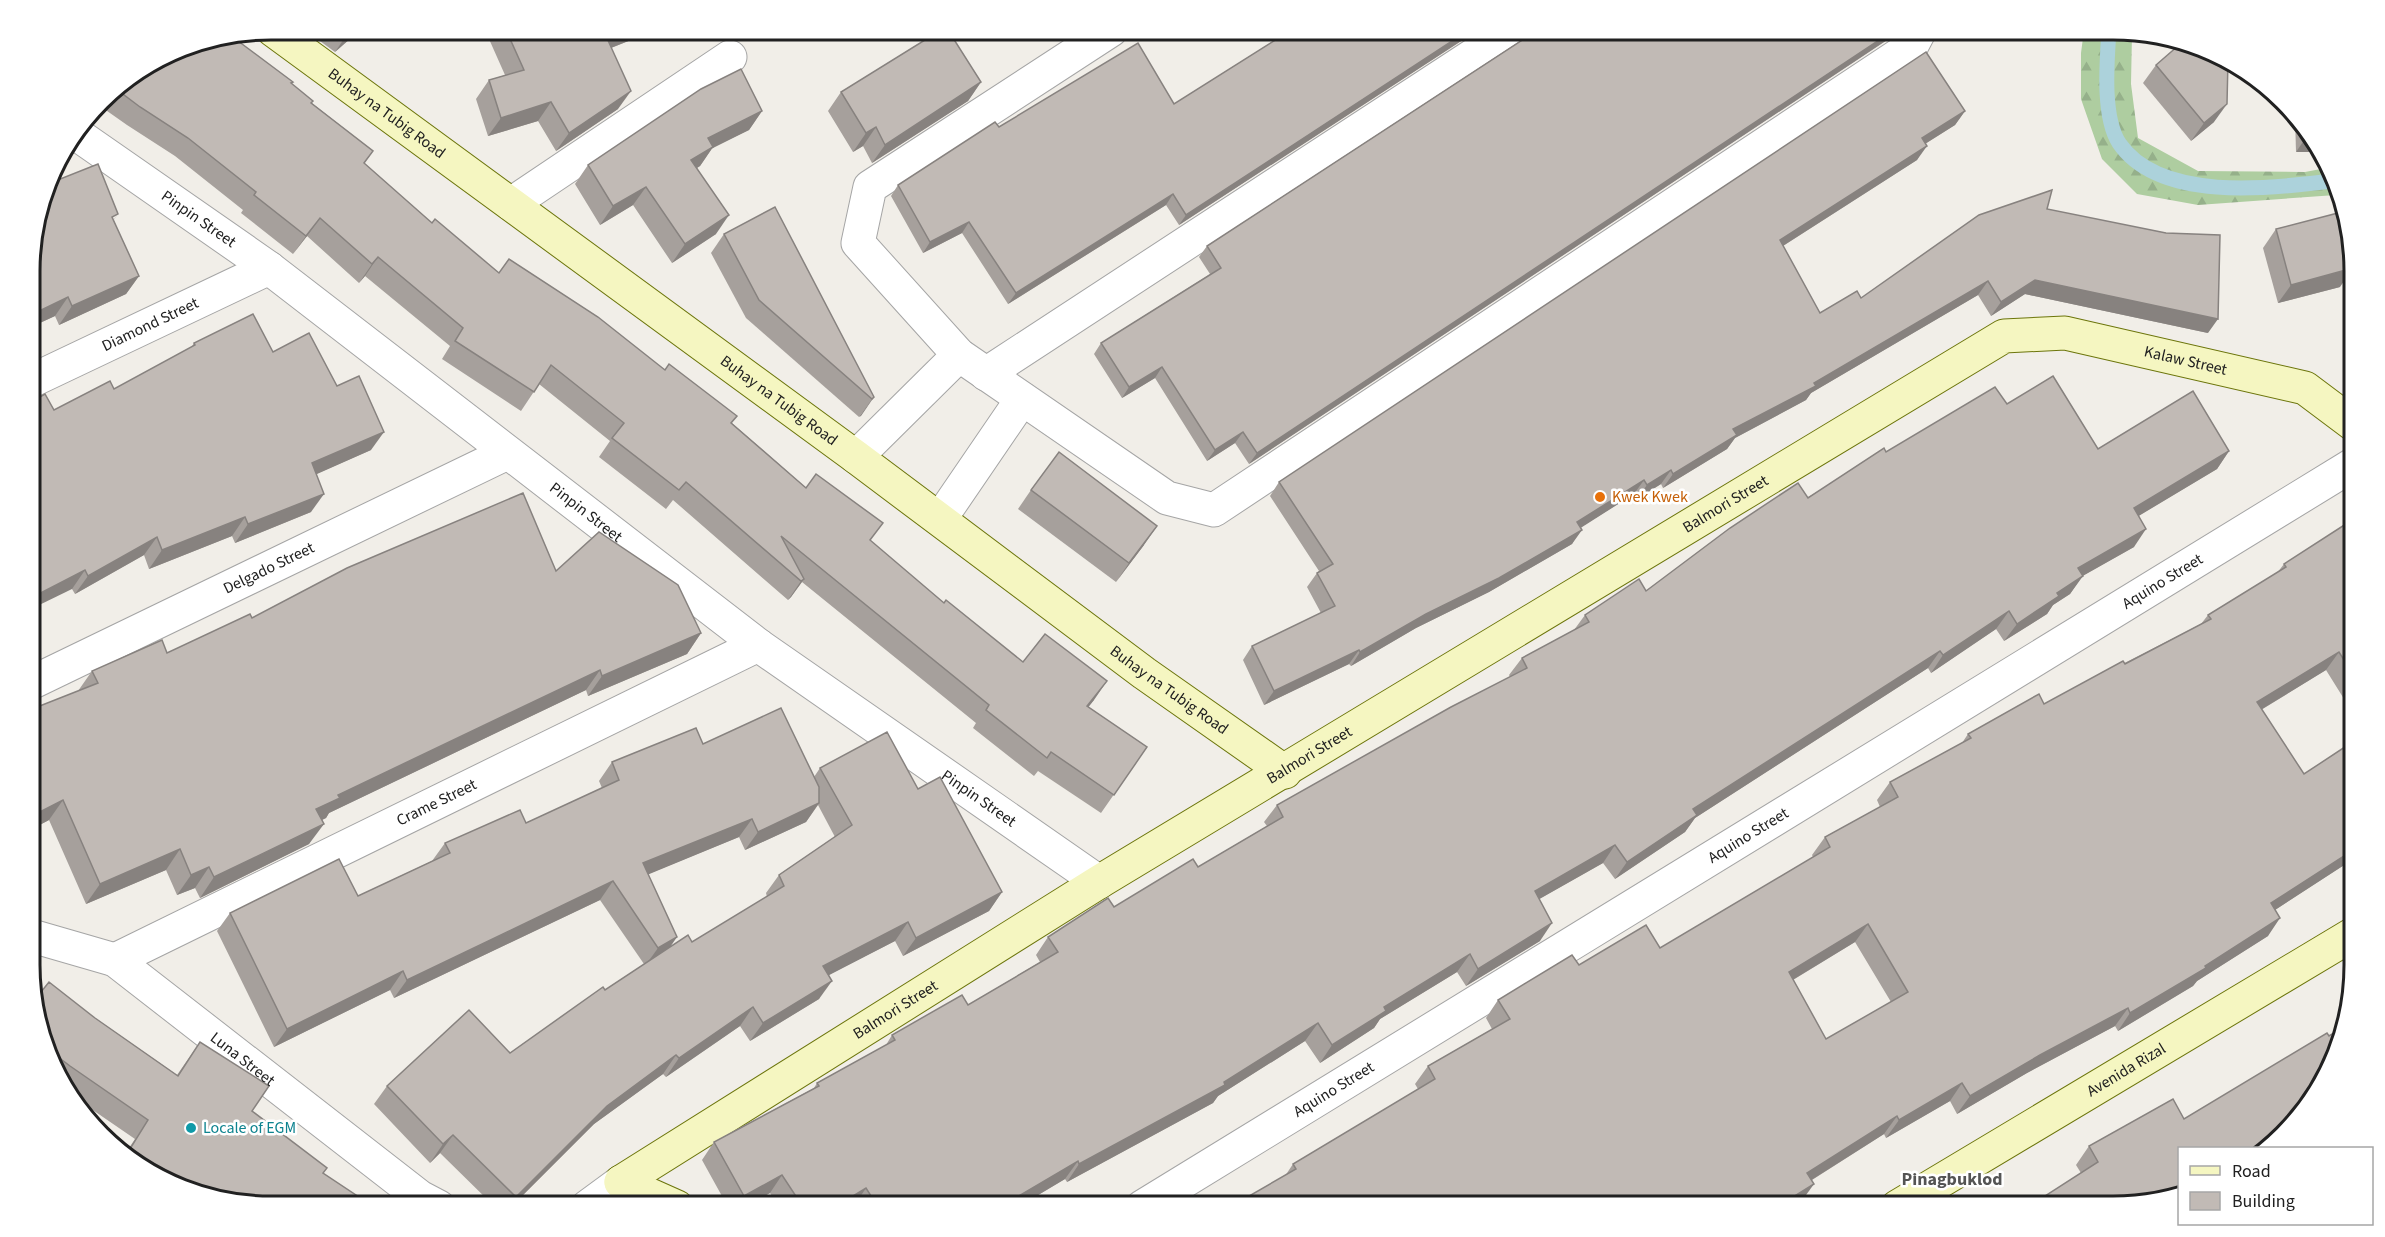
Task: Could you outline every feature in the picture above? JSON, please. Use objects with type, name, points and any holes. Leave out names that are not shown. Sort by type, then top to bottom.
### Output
[{"type":"main road","name":"Buhay na Tubig Road","points":[[287,40],[940,519],[1144,673],[1285,772]]},
{"type":"main road","name":"Kalaw Street","points":[[2004,336],[2065,333],[2305,387],[2344,416]]},
{"type":"main road","name":"Balmori Street","points":[[621,1182],[1099,882],[1285,772],[2004,336]]},
{"type":"main road","name":"Avenida Rizal","points":[[1915,1196],[2344,940]]},
{"type":"main road","points":[[621,1182],[652,1196]]},
{"type":"street","points":[[1096,40],[870,187],[858,243],[959,355],[1167,498],[1214,510],[1911,47],[1915,40]]},
{"type":"street","points":[[986,374],[1497,40]]},
{"type":"street","points":[[511,204],[730,57]]},
{"type":"street","name":"Pinpin Street","points":[[83,138],[269,268],[758,645],[1099,882]]},
{"type":"street","name":"Diamond Street","points":[[40,377],[269,268]]},
{"type":"street","points":[[856,457],[959,355]]},
{"type":"street","points":[[940,519],[1022,399]]},
{"type":"street","name":"Delgado Street","points":[[40,679],[507,453]]},
{"type":"street","name":"Aquino Street","points":[[1160,1196],[2344,470]]},
{"type":"street","name":"Crame Street","points":[[114,960],[758,645]]},
{"type":"street","name":"Luna Street","points":[[40,938],[114,960],[419,1196]]},
{"type":"street","points":[[602,1196],[621,1182]]},
{"type":"green space","points":[[2083,40],[2132,41],[2131,84],[2138,138],[2198,171],[2305,172],[2321,169],[2331,195],[2198,205],[2137,194],[2102,159],[2081,99]]},
{"type":"building","points":[[510,40],[608,40],[631,91],[569,133],[551,102],[501,118],[489,80],[524,70]]},
{"type":"building","points":[[925,40],[954,40],[981,82],[885,145],[876,127],[866,133],[841,92]]},
{"type":"building","points":[[1275,40],[1454,40],[1186,215],[1173,194],[1016,293],[969,222],[930,242],[898,185],[995,122],[999,127],[1138,43],[1174,104]]},
{"type":"building","points":[[1522,40],[1879,40],[1257,453],[1243,432],[1215,450],[1162,367],[1129,387],[1101,343],[1221,268],[1207,246]]},
{"type":"building","points":[[240,42],[293,82],[291,83],[313,101],[311,103],[373,151],[364,163],[432,223],[435,219],[499,273],[509,259],[598,317],[665,370],[669,364],[737,416],[731,423],[806,488],[816,474],[883,523],[870,540],[944,603],[946,600],[1023,662],[1045,634],[1107,681],[1087,706],[1147,747],[1114,795],[1051,752],[1047,758],[986,710],[989,705],[781,536],[804,579],[801,581],[686,482],[679,490],[612,438],[624,423],[551,365],[534,392],[455,341],[463,328],[378,257],[372,264],[320,218],[306,236],[254,195],[256,192],[188,138],[123,94],[143,79],[183,58],[212,48]]},
{"type":"building","points":[[2175,49],[2228,70],[2227,104],[2204,123],[2156,65]]},
{"type":"building","points":[[1926,52],[1965,111],[1922,138],[1927,146],[1780,240],[1820,313],[1857,291],[1861,298],[1979,215],[2052,190],[2047,209],[2166,233],[2220,235],[2218,319],[2035,280],[2001,302],[1988,281],[1814,383],[1816,386],[1733,429],[1737,435],[1673,474],[1671,470],[1647,485],[1644,480],[1577,522],[1582,530],[1499,578],[1426,614],[1360,652],[1359,650],[1274,691],[1252,646],[1335,606],[1317,573],[1333,564],[1279,482]]},
{"type":"building","points":[[741,69],[762,111],[708,138],[713,147],[691,160],[729,215],[685,244],[646,187],[613,206],[588,165],[701,89]]},
{"type":"building","points":[[98,164],[118,214],[112,217],[139,276],[72,306],[68,297],[40,311],[42,242],[48,212],[60,179]]},
{"type":"building","points":[[775,207],[874,397],[872,399],[759,300],[724,234]]},
{"type":"building","points":[[2337,213],[2343,242],[2344,270],[2291,285],[2276,229]]},
{"type":"building","points":[[253,314],[273,352],[309,333],[337,386],[359,376],[384,432],[312,463],[324,494],[248,524],[245,517],[162,550],[157,537],[88,576],[85,570],[40,593],[40,397],[45,394],[54,410],[110,381],[114,389],[195,345],[194,343]]},
{"type":"building","points":[[2053,376],[2098,449],[2193,391],[2229,451],[2134,508],[2146,529],[2078,568],[2083,576],[2057,593],[2059,596],[2017,624],[2009,611],[1943,655],[1940,651],[1693,809],[1697,815],[1627,862],[1615,845],[1535,891],[1552,923],[1478,969],[1470,954],[1384,1007],[1386,1011],[1332,1045],[1318,1023],[1224,1082],[1225,1085],[1079,1164],[1078,1161],[1019,1196],[871,1196],[866,1188],[853,1196],[796,1196],[782,1175],[744,1196],[714,1142],[819,1086],[817,1083],[895,1040],[892,1035],[962,995],[968,1005],[1058,952],[1048,937],[1108,898],[1114,907],[1193,859],[1198,867],[1283,817],[1277,805],[1451,707],[1527,668],[1522,658],[1589,622],[1585,615],[1639,579],[1646,591],[1730,528],[1798,483],[1808,498],[1884,448],[1886,452],[1995,387],[2007,404]]},
{"type":"building","points":[[1059,452],[1157,526],[1129,563],[1031,490]]},
{"type":"building","points":[[523,493],[556,571],[599,532],[678,585],[701,633],[602,676],[600,670],[338,795],[340,798],[316,809],[324,824],[214,877],[209,867],[191,875],[180,849],[100,884],[63,800],[40,812],[40,706],[98,683],[92,671],[162,640],[167,653],[250,614],[252,618],[347,568]]},
{"type":"building","points":[[2344,525],[2344,660],[2339,652],[2257,702],[2304,774],[2344,748],[2344,856],[2271,903],[2280,918],[2205,966],[2206,968],[2130,1013],[2128,1008],[1970,1096],[1962,1083],[1899,1120],[1897,1116],[1807,1173],[1814,1184],[1795,1196],[1249,1196],[1296,1169],[1293,1164],[1435,1079],[1428,1066],[1510,1019],[1498,1000],[1572,955],[1579,965],[1646,925],[1660,948],[1830,847],[1825,837],[1898,797],[1890,782],[1971,738],[1968,734],[2039,694],[2044,704],[2123,661],[2125,664],[2211,619],[2208,615],[2286,567],[2284,564]],"holes":[[[1868,924],[1908,992],[1826,1039],[1789,972]]]},
{"type":"building","points":[[781,708],[819,787],[819,803],[758,832],[752,819],[643,863],[677,937],[658,948],[613,881],[407,980],[403,971],[287,1029],[230,913],[339,859],[358,896],[450,853],[445,843],[520,810],[526,823],[619,780],[612,762],[696,728],[703,744]]},
{"type":"building","points":[[887,732],[918,789],[940,777],[1002,892],[916,938],[908,922],[823,966],[832,981],[763,1023],[753,1007],[679,1058],[676,1055],[607,1106],[517,1196],[453,1135],[443,1144],[387,1086],[469,1010],[510,1053],[603,987],[605,990],[688,935],[692,942],[784,886],[779,875],[852,825],[820,768]]},
{"type":"building","points":[[49,982],[95,1018],[178,1076],[200,1042],[269,1086],[252,1111],[327,1168],[323,1173],[358,1196],[242,1195],[212,1189],[183,1179],[143,1158],[130,1148],[148,1120],[60,1058],[48,1025],[42,991]]},
{"type":"building","points":[[2334,1032],[2321,1068],[2306,1094],[2277,1129],[2256,1147],[2178,1147],[2178,1187],[2173,1189],[2128,1196],[2045,1196],[2098,1162],[2089,1146],[2173,1099],[2184,1119],[2327,1033],[2329,1036]]},
{"type":"waterway","points":[[2108,40],[2107,88],[2110,118],[2119,143],[2137,162],[2160,175],[2188,183],[2217,187],[2278,187],[2326,182]]},
{"type":"place","name":"Kwek Kwek","points":[[1600,497]]},
{"type":"place","name":"Locale of EGM","points":[[191,1128]]},
{"type":"district","name":"Pinagbuklod","points":[[1952,1179]]}]
